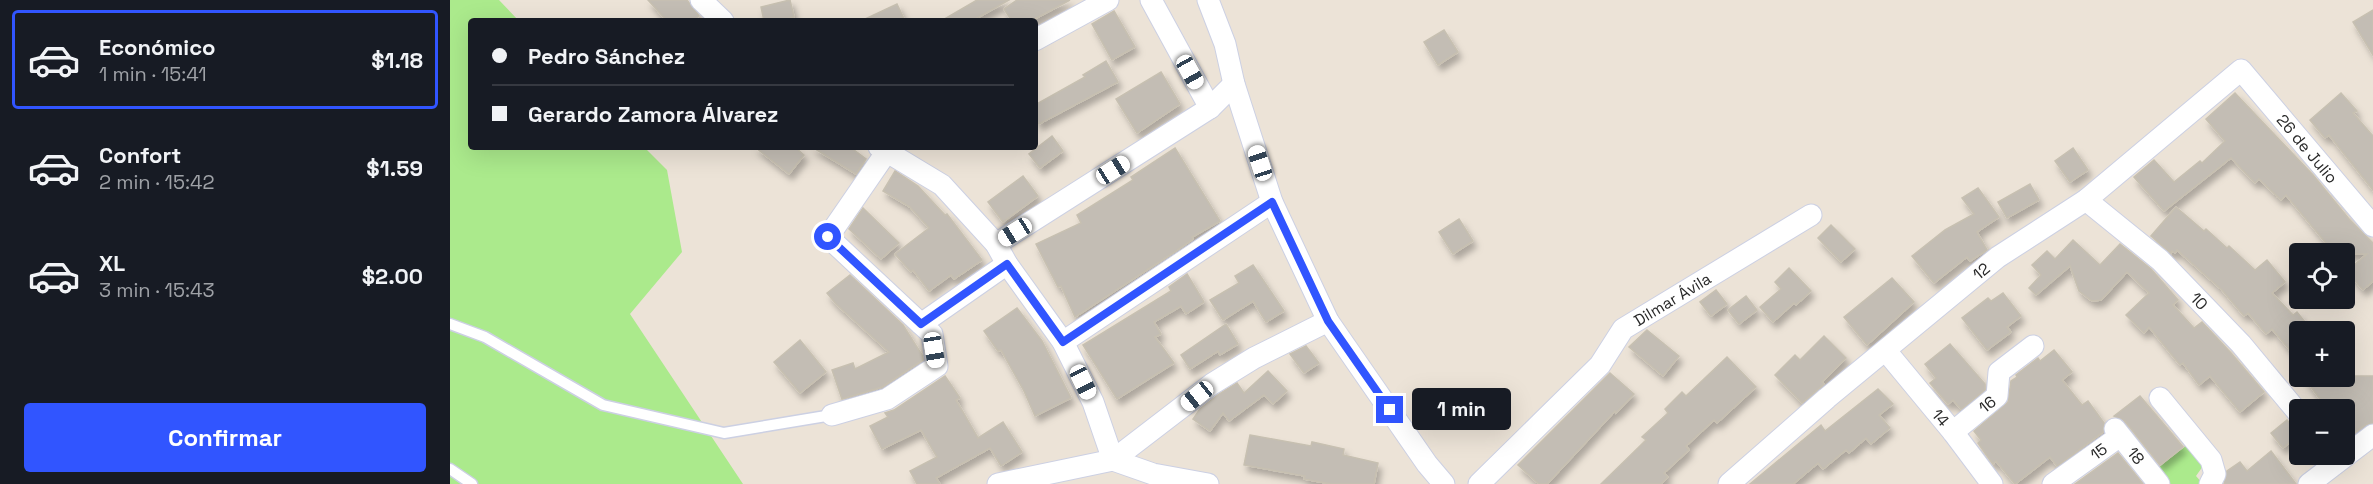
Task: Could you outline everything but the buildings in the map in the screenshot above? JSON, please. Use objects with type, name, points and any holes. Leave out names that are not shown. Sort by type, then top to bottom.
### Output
[{"type":"street","points":[[701,0],[720,18]]},
{"type":"street","points":[[1038,38],[1108,0]]},
{"type":"street","points":[[1151,0],[1210,108]]},
{"type":"street","points":[[1208,0],[1225,44],[1234,84],[1272,202],[1328,321],[1427,464],[1444,484]]},
{"type":"street","name":"12","points":[[1729,484],[1827,398],[1998,257],[2086,200],[2241,70]]},
{"type":"street","name":"26 de Julio","points":[[2241,70],[2373,226]]},
{"type":"street","points":[[996,244],[1210,108],[1234,84]]},
{"type":"street","points":[[832,415],[887,399],[937,366],[932,334],[828,237],[884,150]]},
{"type":"street","points":[[887,150],[942,185],[996,244],[1007,264],[1063,342],[1093,402],[1113,460]]},
{"type":"street","name":"10","points":[[2086,200],[2160,260],[2241,344],[2289,402]]},
{"type":"street","points":[[1063,342],[1272,202]]},
{"type":"street","name":"Dilmar Ávila","points":[[1479,484],[1600,365],[1623,329],[1810,215]]},
{"type":"street","points":[[921,324],[1007,264]]},
{"type":"street","points":[[998,484],[1113,460],[1212,384],[1254,358],[1328,321]]},
{"type":"street","name":"16","points":[[1953,432],[1996,396],[1999,372],[2033,346]]},
{"type":"street","name":"14","points":[[1886,351],[1953,432],[1992,484]]},
{"type":"street","points":[[2160,398],[2211,460],[2215,474],[2210,484]]},
{"type":"street","name":"15","points":[[2053,484],[2114,435]]},
{"type":"street","name":"18","points":[[2114,435],[2159,484]]},
{"type":"street","points":[[2355,446],[2373,435]]},
{"type":"street","points":[[1113,460],[1154,474],[1208,484]]},
{"type":"street","points":[[2308,484],[2326,465]]},
{"type":"lane","points":[[450,324],[484,337],[603,405],[724,433],[832,415]]},
{"type":"lane","points":[[450,469],[472,484]]},
{"type":"green space","points":[[450,0],[499,0],[516,18],[468,18],[468,150],[647,150],[667,170],[682,252],[630,314],[743,484],[450,484]]},
{"type":"green space","points":[[2187,445],[2203,466],[2196,476],[2203,484],[2168,484],[2157,469]]},
{"type":"route","points":[[828,237],[921,324],[1007,264],[1063,342],[1272,202],[1328,321],[1390,410]]}]
